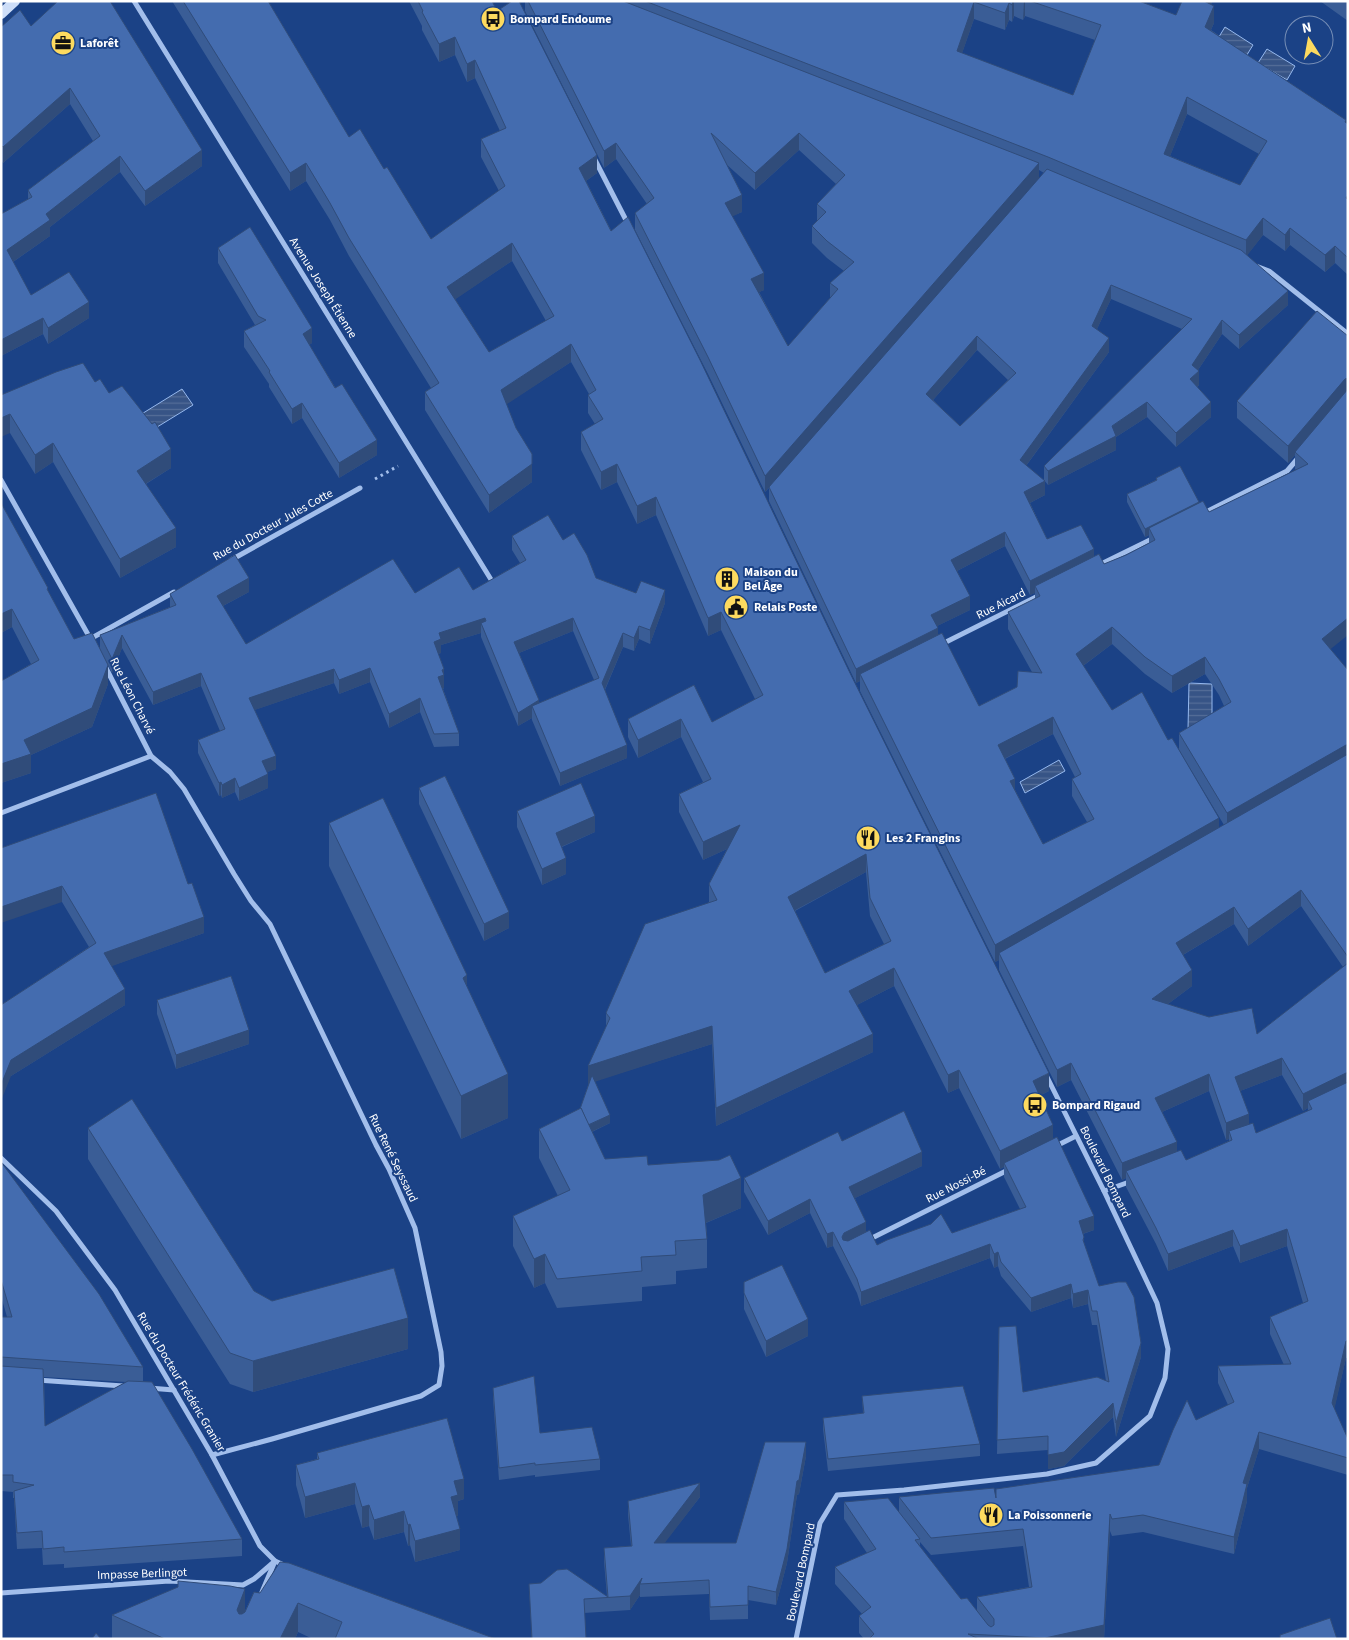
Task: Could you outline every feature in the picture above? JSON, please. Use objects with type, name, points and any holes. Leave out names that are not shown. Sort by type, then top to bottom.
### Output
[{"type":"street","points":[[1,14],[16,1]]},
{"type":"street","name":"Avenue Joseph Étienne","points":[[134,1],[495,586]]},
{"type":"street","points":[[590,149],[630,229]]},
{"type":"street","points":[[1251,264],[1269,271],[1348,334]]},
{"type":"street","points":[[1199,515],[1287,471],[1305,450]]},
{"type":"street","name":"Rue Léon Charvé","points":[[1,480],[95,647]]},
{"type":"street","name":"Rue du Docteur Jules Cotte","points":[[228,562],[360,488]]},
{"type":"street","points":[[1092,569],[1163,533]]},
{"type":"street","points":[[90,639],[176,590]]},
{"type":"street","name":"Rue Aicard","points":[[933,648],[1048,591]]},
{"type":"street","name":"Rue Léon Charvé","points":[[104,664],[152,756]]},
{"type":"street","points":[[1,812],[152,756]]},
{"type":"street","name":"Rue René Seyssaud","points":[[152,756],[170,772],[184,789],[251,901],[270,924],[376,1146],[389,1169],[415,1228],[441,1352],[442,1366],[439,1385],[421,1396],[212,1455]]},
{"type":"street","name":"Boulevard Bompard","points":[[796,1639],[820,1523],[837,1494],[876,1492],[1047,1474],[1096,1463],[1150,1416],[1165,1378],[1168,1349],[1157,1303],[1045,1072]]},
{"type":"street","points":[[1049,1150],[1076,1136]]},
{"type":"street","name":"Rue du Docteur Frédéric Granier","points":[[1,1158],[56,1211],[115,1290],[212,1455],[260,1546],[275,1561]]},
{"type":"street","name":"Rue Nossi-Bé","points":[[864,1242],[1014,1167]]},
{"type":"street","points":[[1104,1191],[1140,1178]]},
{"type":"street","points":[[30,1380],[126,1387]]},
{"type":"street","points":[[145,1388],[174,1390]]},
{"type":"street","points":[[876,1492],[882,1500]]},
{"type":"street","points":[[260,1596],[275,1561],[294,1569]]},
{"type":"street","name":"Impasse Berlingot","points":[[1,1593],[169,1581],[243,1585],[254,1579],[275,1561]]},
{"type":"path","points":[[360,488],[415,456]]},
{"type":"water","points":[[1225,27],[1253,45],[1245,58],[1217,40]]},
{"type":"water","points":[[1267,49],[1284,59],[1284,65],[1295,66],[1287,80],[1258,63]]},
{"type":"water","points":[[182,389],[193,405],[149,432],[140,415]]},
{"type":"water","points":[[1189,683],[1212,684],[1212,730],[1188,729]]},
{"type":"water","points":[[1059,760],[1065,771],[1025,793],[1020,782]]},
{"type":"building","points":[[58,1],[110,1],[202,150],[145,191],[120,156],[46,214],[50,220],[7,250],[31,295],[69,272],[89,302],[48,328],[43,318],[1,340],[1,214],[32,197],[28,190],[100,136],[70,88],[3,147],[1,145],[1,27],[20,10],[31,26]]},
{"type":"building","points":[[183,1],[268,1],[349,137],[360,129],[384,169],[387,167],[431,239],[505,186],[481,139],[506,128],[475,60],[467,64],[455,37],[439,44],[418,1],[492,1],[497,11],[512,1],[519,1],[597,155],[579,168],[611,231],[628,217],[700,360],[850,673],[1049,1073],[1033,1081],[1053,1125],[1000,1151],[959,1070],[948,1075],[894,968],[849,991],[873,1034],[716,1108],[712,1026],[588,1066],[610,1018],[606,1013],[645,924],[717,900],[709,884],[740,825],[703,842],[679,794],[711,779],[681,719],[638,740],[628,719],[694,685],[712,722],[763,695],[721,612],[708,618],[656,497],[637,506],[617,464],[601,472],[581,432],[603,419],[588,395],[596,390],[571,344],[501,390],[516,428],[532,454],[532,464],[489,495],[425,392],[439,383],[349,238],[306,163],[290,173]],"holes":[[[512,243],[554,316],[489,352],[447,287]],[[866,854],[870,898],[891,941],[825,973],[788,897]]]},
{"type":"building","points":[[528,1],[623,1],[1039,163],[765,476],[708,357],[635,213],[654,198],[616,143],[604,151]],"holes":[[[711,133],[755,173],[799,133],[845,175],[817,204],[826,212],[812,226],[827,241],[854,262],[830,283],[838,289],[788,346],[751,279],[764,273],[725,203],[742,195]]]},
{"type":"building","points":[[645,1],[1013,1],[1012,5],[1009,3],[1005,13],[974,2],[957,51],[1073,95],[1101,25],[1030,1],[1139,1],[1176,15],[1182,1],[1204,1],[1214,6],[1205,27],[1346,120],[1345,122],[1348,124],[1348,195],[1346,198],[1348,200],[1348,258],[1335,246],[1325,255],[1290,228],[1285,235],[1263,218],[1246,240],[1048,157]],"holes":[[[1187,97],[1267,141],[1240,185],[1164,154]]]},
{"type":"building","points":[[1047,169],[1241,250],[1288,291],[1239,335],[1222,320],[1192,365],[1199,371],[1190,379],[1211,402],[1176,433],[1147,402],[1112,426],[1116,436],[1048,471],[1044,466],[1192,319],[1111,285],[1092,326],[1109,338],[1020,460],[1045,481],[1024,492],[1047,539],[1081,525],[1094,549],[1030,581],[1005,532],[951,560],[970,596],[931,615],[938,628],[856,669],[769,487]],"holes":[[[977,336],[1016,373],[960,426],[926,394]]]},
{"type":"building","points":[[250,227],[312,328],[303,334],[335,388],[342,384],[377,440],[339,463],[302,403],[292,409],[244,331],[266,320],[258,316],[218,248]]},
{"type":"building","points":[[1317,311],[1348,336],[1348,378],[1345,379],[1288,446],[1237,401]]},
{"type":"building","points":[[83,363],[95,382],[100,379],[109,393],[122,386],[152,424],[155,422],[171,449],[137,471],[176,528],[120,559],[53,443],[35,455],[10,414],[1,418],[1,395]]},
{"type":"building","points":[[1348,389],[1348,618],[1322,639],[1348,670],[1348,745],[1227,813],[1179,733],[1231,702],[1219,679],[1205,657],[1172,676],[1145,657],[1112,627],[1076,654],[1112,710],[1142,692],[1168,740],[1172,738],[1219,818],[995,945],[860,674],[942,633],[979,706],[1017,687],[1018,671],[1042,673],[1008,612],[1040,596],[1035,586],[1099,554],[1104,564],[1126,555],[1155,540],[1149,528],[1203,501],[1209,512],[1308,464],[1295,452]],"holes":[[[1053,717],[1081,774],[1072,779],[1094,819],[1043,844],[1010,781],[1015,779],[998,745]]]},
{"type":"building","points":[[1180,466],[1199,502],[1145,529],[1127,494],[1157,480],[1156,478]]},
{"type":"building","points":[[1,503],[74,639],[92,633],[108,665],[92,708],[24,740],[31,754],[1,764],[1,681],[39,660],[12,609],[1,614]]},
{"type":"building","points":[[548,515],[563,540],[574,533],[587,555],[596,578],[636,593],[641,581],[665,590],[650,630],[639,626],[634,638],[623,633],[602,683],[627,745],[560,773],[532,706],[599,678],[573,618],[514,642],[539,700],[518,713],[481,623],[486,621],[485,618],[439,633],[441,639],[434,642],[444,669],[442,670],[444,675],[438,677],[459,733],[434,734],[420,698],[389,714],[370,668],[339,680],[334,669],[249,698],[276,756],[262,761],[268,774],[239,788],[235,778],[222,785],[221,782],[219,783],[198,740],[225,729],[201,673],[153,692],[122,635],[112,659],[100,635],[176,605],[170,594],[235,555],[249,578],[217,596],[246,644],[393,559],[415,593],[459,567],[473,590],[526,560],[512,536]]},
{"type":"building","points":[[1348,754],[1348,957],[1301,890],[1248,929],[1234,907],[1176,943],[1192,970],[1152,999],[1209,1017],[1252,1008],[1257,1034],[1348,963],[1348,1073],[1303,1094],[1282,1058],[1235,1077],[1249,1114],[1226,1123],[1209,1074],[1155,1098],[1177,1142],[1122,1163],[1071,1063],[1057,1070],[999,953]]},
{"type":"building","points":[[445,776],[509,912],[484,924],[419,788]]},
{"type":"building","points":[[581,783],[595,816],[556,833],[566,858],[542,869],[517,811]]},
{"type":"building","points":[[156,793],[188,884],[192,883],[204,917],[104,953],[125,989],[11,1060],[1,1085],[1,1005],[96,943],[62,886],[1,907],[1,848]]},
{"type":"building","points":[[383,798],[467,975],[463,978],[508,1074],[461,1096],[329,823]]},
{"type":"building","points":[[231,976],[249,1030],[176,1055],[157,1000]]},
{"type":"building","points":[[592,1075],[610,1115],[588,1125],[580,1109]]},
{"type":"building","points":[[1348,1082],[1348,1341],[1346,1341],[1332,1403],[1348,1439],[1348,1458],[1259,1432],[1243,1483],[1247,1484],[1234,1537],[1143,1515],[1112,1519],[1110,1514],[1104,1625],[1045,1638],[968,1634],[979,1639],[869,1639],[874,1634],[859,1616],[871,1607],[835,1567],[876,1549],[844,1502],[888,1498],[920,1539],[915,1540],[957,1594],[961,1599],[967,1598],[991,1627],[994,1625],[994,1619],[977,1597],[1032,1587],[1023,1529],[931,1538],[899,1497],[994,1488],[996,1498],[996,1489],[1159,1465],[1187,1400],[1196,1420],[1234,1402],[1218,1366],[1291,1364],[1270,1317],[1308,1301],[1287,1229],[1240,1246],[1233,1230],[1168,1254],[1126,1171],[1181,1150],[1186,1160],[1232,1140],[1229,1131],[1253,1123],[1256,1133],[1312,1109],[1308,1101]]},
{"type":"building","points":[[132,1099],[254,1291],[272,1301],[394,1268],[408,1318],[253,1361],[230,1353],[88,1128]]},
{"type":"building","points":[[581,1108],[605,1159],[647,1156],[648,1165],[719,1160],[730,1155],[741,1178],[703,1195],[707,1239],[675,1241],[676,1255],[641,1257],[642,1271],[557,1279],[545,1254],[534,1259],[513,1216],[570,1190],[539,1129]]},
{"type":"building","points":[[904,1111],[922,1152],[849,1187],[866,1222],[844,1233],[843,1240],[848,1241],[870,1230],[877,1245],[931,1224],[941,1214],[952,1233],[1026,1207],[1004,1163],[1057,1137],[1094,1216],[1079,1221],[1084,1237],[1083,1240],[1099,1286],[1126,1282],[1134,1297],[1141,1343],[1116,1423],[1113,1403],[1064,1452],[1048,1455],[1048,1436],[997,1440],[999,1327],[1016,1326],[1023,1392],[1097,1377],[1109,1382],[1097,1311],[1092,1311],[1088,1290],[1073,1294],[1071,1284],[1031,1298],[1001,1262],[998,1252],[994,1254],[990,1244],[861,1292],[857,1279],[833,1232],[827,1234],[810,1199],[768,1221],[744,1178],[838,1132],[842,1141]]},
{"type":"building","points":[[1,1162],[99,1294],[143,1367],[1,1357],[1,1317],[12,1317],[1,1280]]},
{"type":"building","points":[[782,1265],[808,1319],[766,1341],[744,1293],[744,1282]]},
{"type":"building","points":[[1,1366],[43,1369],[45,1426],[128,1381],[152,1382],[242,1539],[64,1552],[64,1547],[43,1549],[42,1531],[17,1533],[14,1491],[34,1485],[13,1482],[13,1475],[1,1475]]},
{"type":"building","points":[[534,1376],[540,1433],[592,1427],[600,1459],[535,1465],[535,1463],[499,1468],[493,1388]]},
{"type":"building","points":[[963,1386],[980,1444],[828,1459],[823,1418],[864,1413],[862,1396]]},
{"type":"building","points":[[447,1418],[464,1479],[454,1481],[458,1495],[451,1497],[460,1529],[415,1541],[404,1511],[374,1520],[369,1505],[362,1507],[355,1483],[305,1497],[296,1465],[319,1459],[317,1453]]},
{"type":"building","points":[[765,1442],[806,1442],[799,1480],[797,1481],[787,1549],[776,1592],[748,1586],[748,1605],[710,1607],[709,1580],[640,1584],[642,1578],[630,1596],[584,1599],[586,1638],[532,1639],[529,1584],[541,1583],[557,1570],[567,1569],[608,1597],[604,1548],[632,1546],[628,1501],[700,1483],[654,1543],[736,1543]]},
{"type":"building","points":[[280,1562],[289,1563],[496,1639],[335,1639],[342,1622],[298,1603],[280,1639],[165,1639],[112,1615],[178,1587],[178,1581],[245,1589],[237,1610],[239,1614],[242,1614],[245,1612],[254,1592],[260,1593]]},
{"type":"building","points":[[1330,1618],[1337,1639],[1280,1639],[1280,1635]]},
{"type":"building","points":[[96,1633],[101,1639],[92,1639]]},
{"type":"place","name":"Bompard Endoume","points":[[493,19]]},
{"type":"place","name":"Laforêt","points":[[63,43]]},
{"type":"place","name":"Maison du Bel Âge","points":[[727,579]]},
{"type":"place","name":"Relais Poste","points":[[736,607]]},
{"type":"place","name":"Les 2 Frangins","points":[[868,838]]},
{"type":"place","name":"Bompard Rigaud","points":[[1035,1105]]},
{"type":"place","name":"La Poissonnerie","points":[[991,1515]]}]
